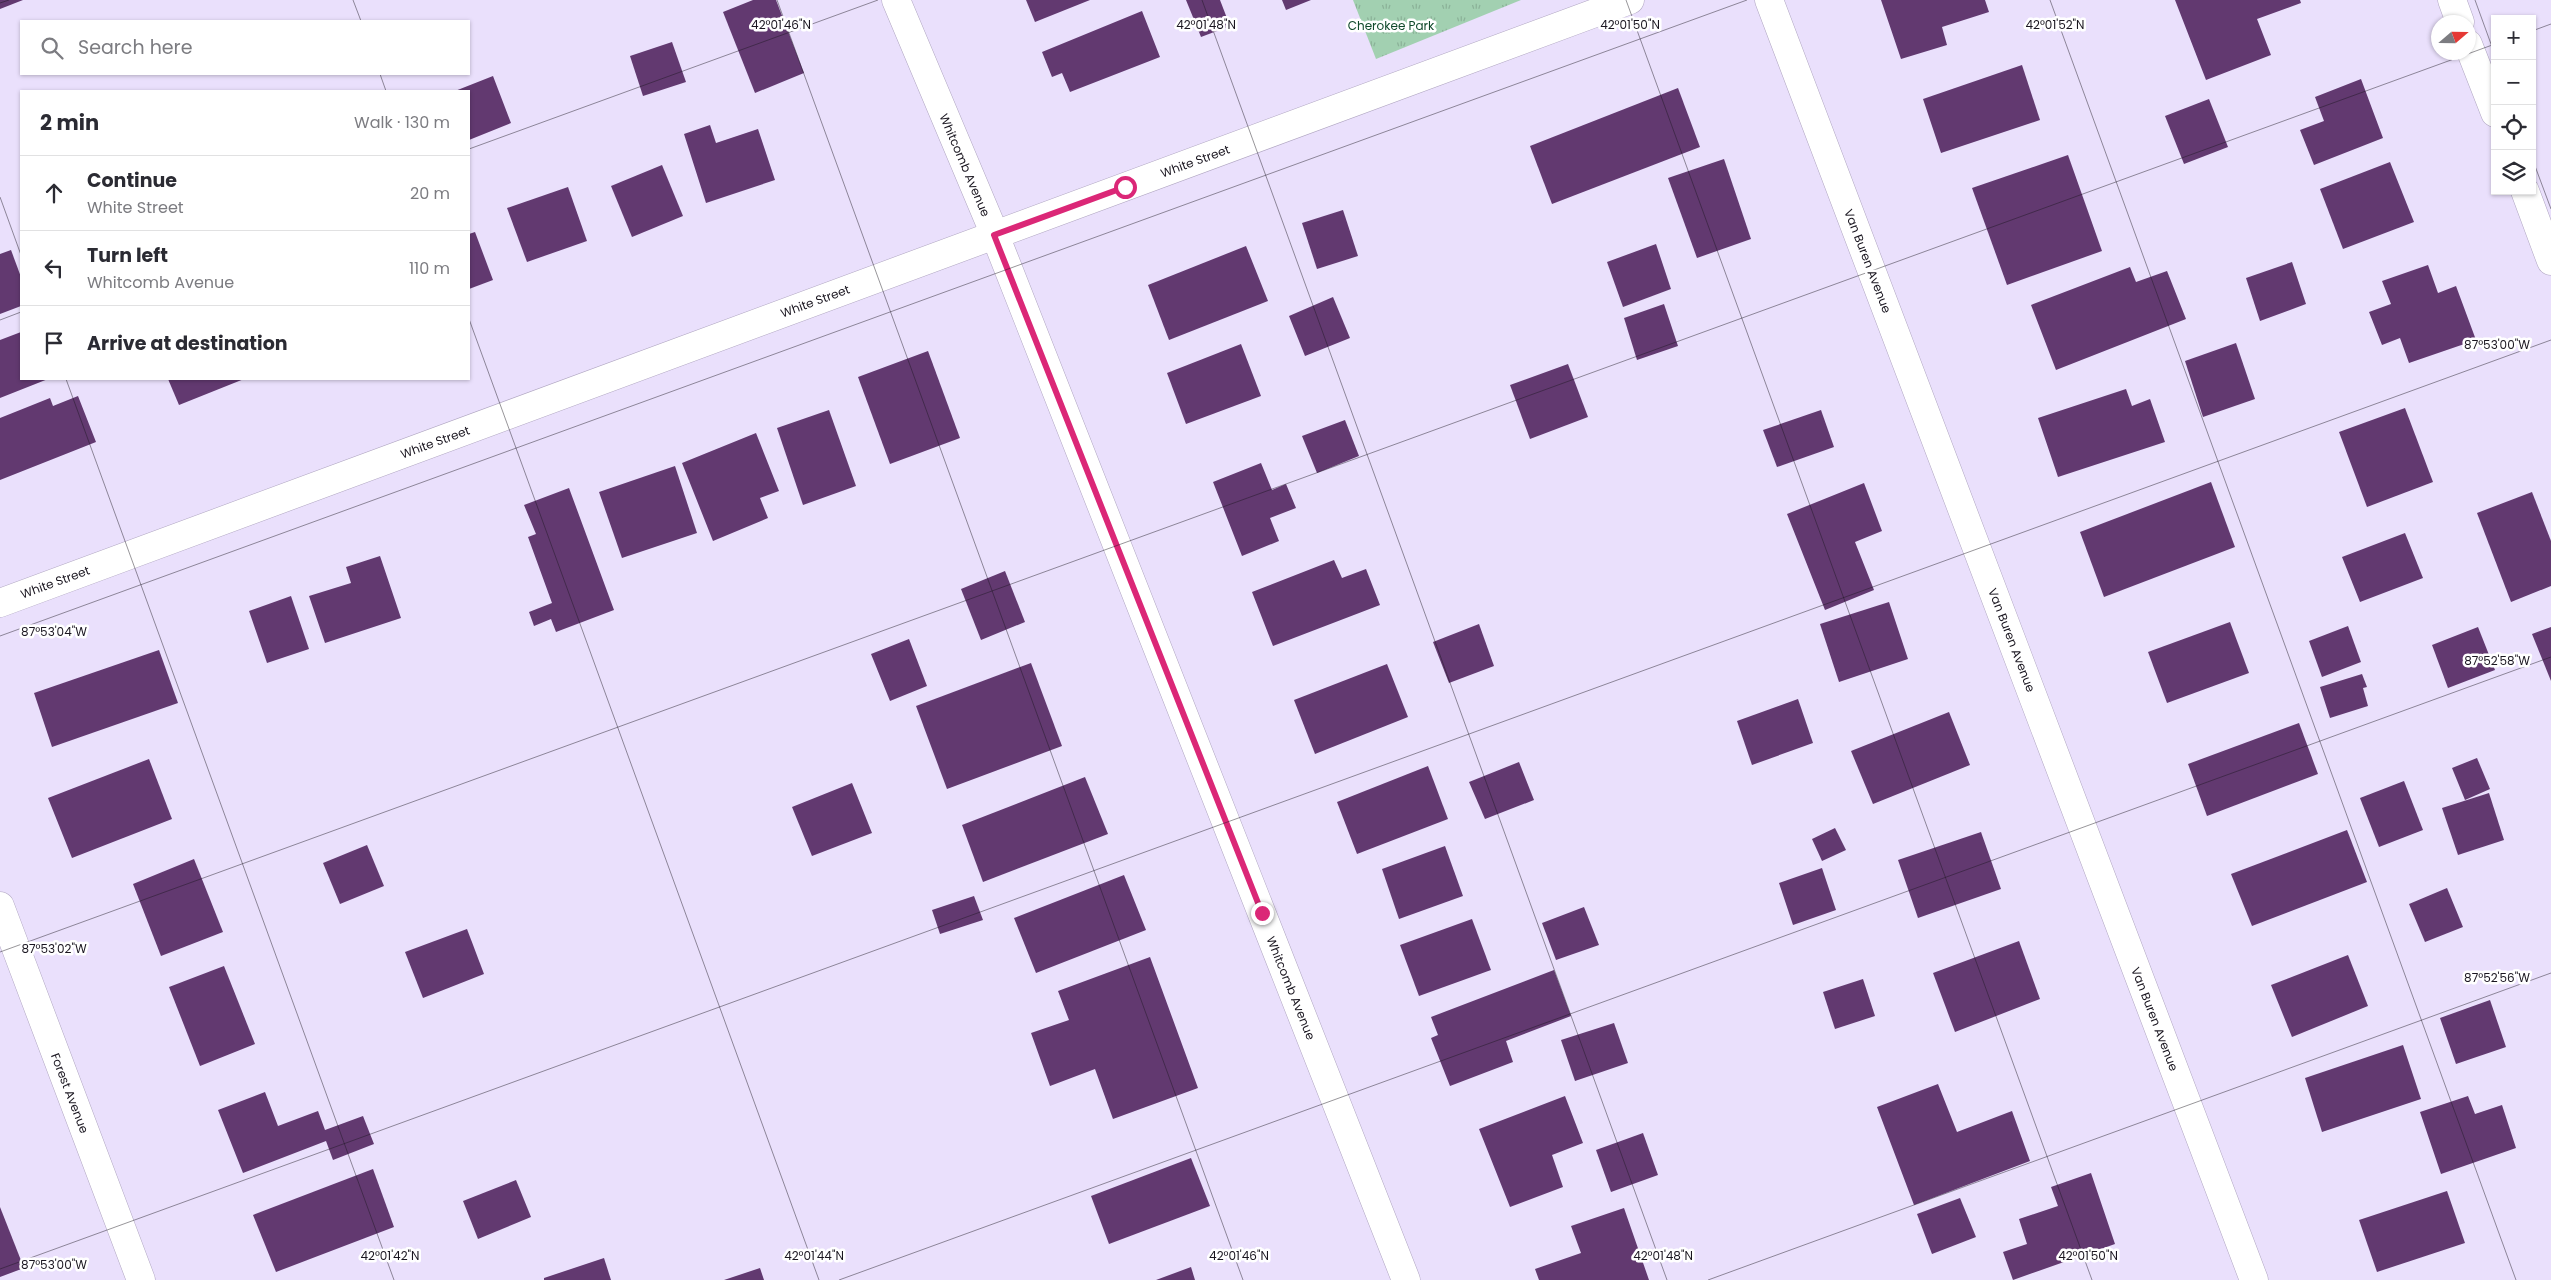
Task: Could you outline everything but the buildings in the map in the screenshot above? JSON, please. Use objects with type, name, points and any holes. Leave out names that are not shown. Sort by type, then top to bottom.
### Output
[{"type":"street","name":"Whitcomb Avenue","points":[[896,0],[994,235],[1406,1280]]},
{"type":"street","name":"White Street","points":[[0,603],[1630,0]]},
{"type":"street","name":"Van Buren Avenue","points":[[1769,0],[2254,1280]]},
{"type":"street","points":[[2452,0],[2457,15]]},
{"type":"street","points":[[2474,60],[2492,105]]},
{"type":"street","points":[[2526,195],[2551,261]]},
{"type":"street","name":"Forest Avenue","points":[[0,906],[141,1280]]},
{"type":"green space","name":"Cherokee Park","points":[[1353,0],[1521,0],[1376,59]]},
{"type":"route","points":[[1125,187],[994,235],[1262,913]]}]
